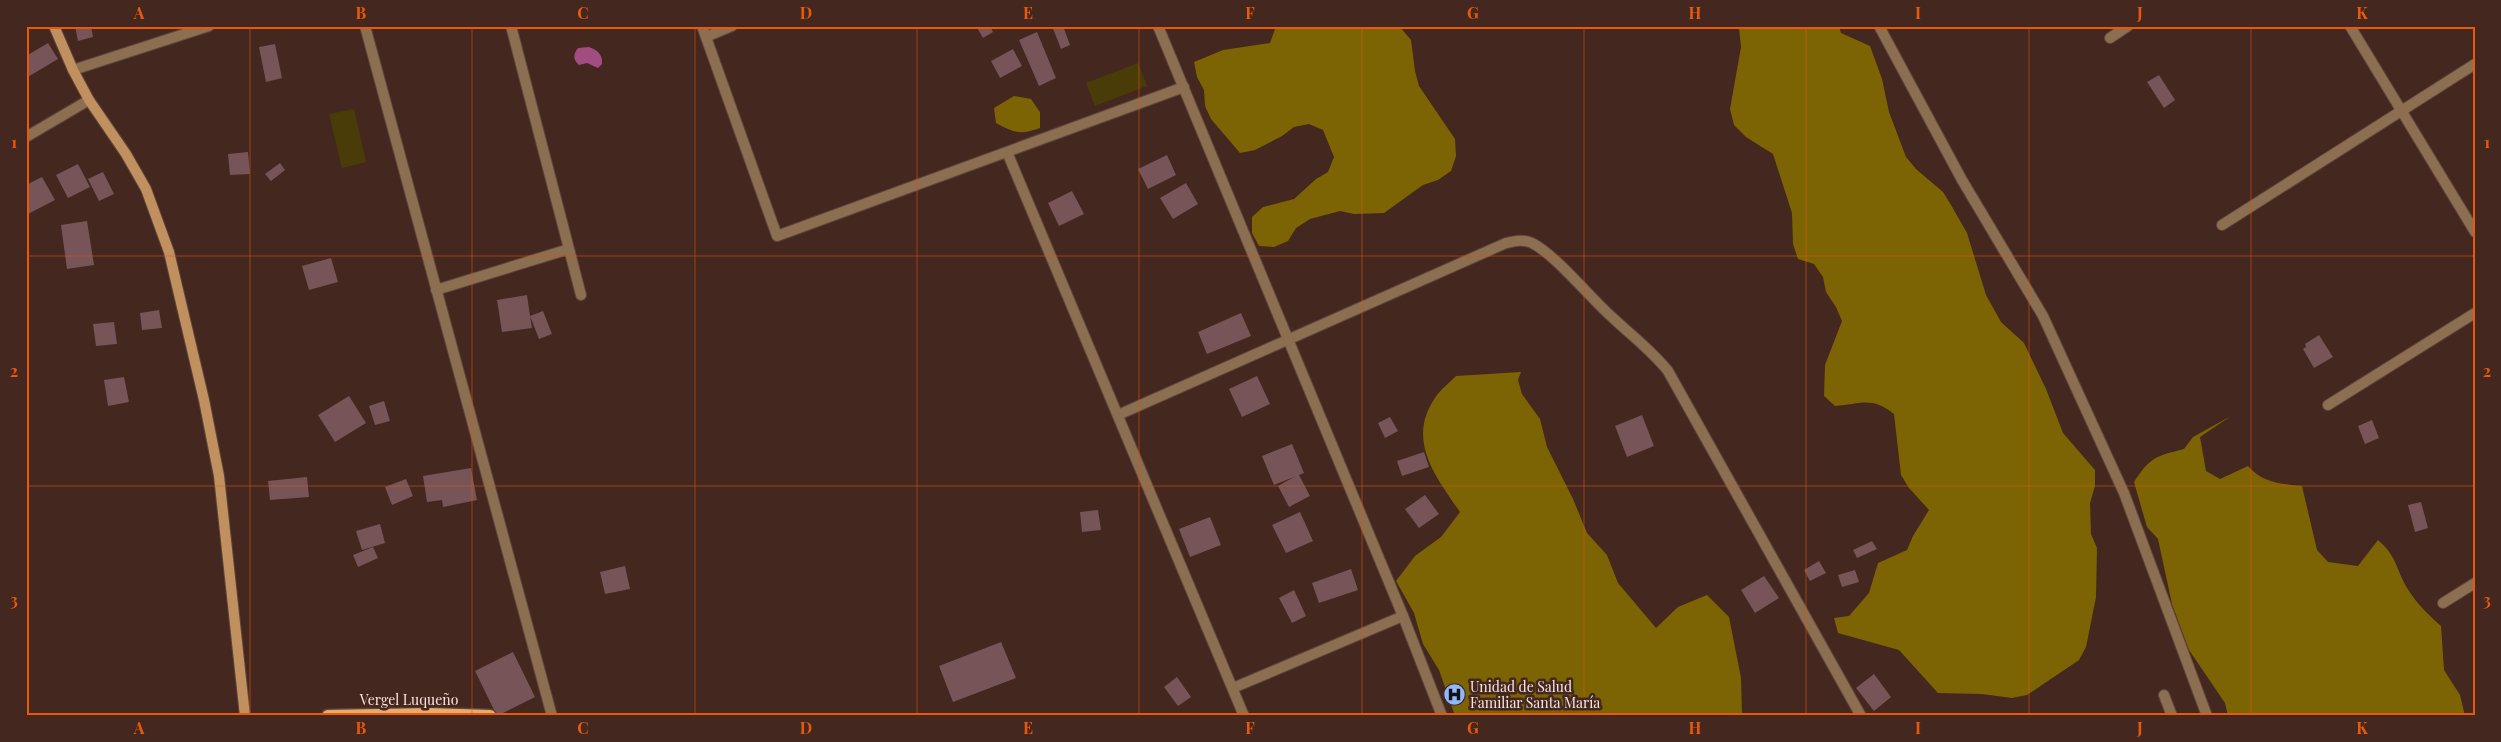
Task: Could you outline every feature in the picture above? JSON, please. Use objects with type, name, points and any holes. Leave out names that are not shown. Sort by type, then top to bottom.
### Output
[{"type":"main road","name":"Vergel Luqueño","points":[[328,716],[421,714],[490,716]]},
{"type":"street","points":[[54,26],[72,70],[89,100],[126,154],[146,189],[160,223],[177,285],[219,476],[245,716]]},
{"type":"street","points":[[72,70],[209,26]]},
{"type":"street","points":[[365,26],[552,716]]},
{"type":"street","points":[[511,26],[581,295]]},
{"type":"street","points":[[702,26],[777,236],[1184,87]]},
{"type":"street","points":[[706,37],[732,26]]},
{"type":"street","points":[[1158,26],[1403,616],[1442,716]]},
{"type":"street","points":[[1879,26],[1962,180],[2043,316],[2124,493],[2207,716]]},
{"type":"street","points":[[2110,38],[2128,26]]},
{"type":"street","points":[[2350,26],[2475,232]]},
{"type":"street","points":[[2222,225],[2475,64]]},
{"type":"street","points":[[26,137],[89,100]]},
{"type":"street","points":[[1007,152],[1244,716]]},
{"type":"street","points":[[1118,415],[1506,243],[1520,240],[1531,242],[1544,252],[1614,320],[1654,354],[1668,371],[1861,716]]},
{"type":"street","points":[[436,290],[569,249]]},
{"type":"street","points":[[2328,405],[2475,313]]},
{"type":"street","points":[[2443,603],[2475,583]]},
{"type":"street","points":[[1233,688],[1403,616]]},
{"type":"street","points":[[2164,695],[2172,716]]},
{"type":"shaded area","points":[[1271,26],[1399,26],[1411,40],[1419,86],[1455,139],[1456,156],[1451,171],[1438,180],[1423,185],[1384,213],[1354,214],[1340,211],[1310,219],[1296,228],[1288,241],[1274,247],[1259,246],[1252,233],[1252,217],[1263,207],[1294,199],[1316,179],[1328,172],[1334,157],[1323,130],[1309,124],[1294,127],[1282,136],[1255,150],[1240,153],[1211,119],[1205,106],[1204,90],[1197,77],[1194,62],[1223,50],[1270,43],[1275,29]]},
{"type":"shaded area","points":[[1742,26],[1839,26],[1841,33],[1870,46],[1882,79],[1889,112],[1906,157],[1916,169],[1943,192],[1951,205],[1967,233],[1986,295],[2001,322],[2024,343],[2046,389],[2063,433],[2095,470],[2095,486],[2090,503],[2091,534],[2097,548],[2096,597],[2086,647],[2079,660],[2027,695],[2012,698],[1982,694],[1938,693],[1899,650],[1838,633],[1834,618],[1849,616],[1869,593],[1878,563],[1907,550],[1929,510],[1909,488],[1901,475],[1894,414],[1879,405],[1866,402],[1835,406],[1824,396],[1825,365],[1842,321],[1836,307],[1826,292],[1823,277],[1814,264],[1798,259],[1793,244],[1792,213],[1773,154],[1746,137],[1734,125],[1730,109],[1741,47],[1739,28]]},
{"type":"shaded area","points":[[589,47],[600,55],[602,64],[598,68],[587,63],[579,65],[575,59],[575,52],[578,48]]},
{"type":"shaded area","points":[[1138,63],[1147,86],[1095,106],[1086,83]]},
{"type":"shaded area","points":[[1014,96],[1031,99],[1040,112],[1040,128],[1028,132],[1018,132],[996,123],[994,108]]},
{"type":"shaded area","points":[[354,109],[366,162],[342,168],[329,114]]},
{"type":"shaded area","points":[[1521,372],[1518,380],[1522,394],[1540,419],[1547,447],[1573,499],[1587,533],[1607,555],[1618,583],[1656,628],[1678,607],[1707,595],[1729,617],[1741,678],[1742,716],[1455,716],[1439,670],[1423,644],[1414,613],[1396,581],[1415,556],[1441,537],[1460,512],[1434,472],[1424,443],[1423,429],[1427,414],[1435,398],[1456,376]]},
{"type":"shaded area","points":[[2231,416],[2200,437],[2206,471],[2220,479],[2248,466],[2260,476],[2273,482],[2302,486],[2317,550],[2328,562],[2358,566],[2378,540],[2385,546],[2412,596],[2441,626],[2444,670],[2460,695],[2465,716],[2228,716],[2225,703],[2189,650],[2172,604],[2158,539],[2147,527],[2134,482],[2149,462],[2160,456],[2184,449],[2193,437]]},
{"type":"building","points":[[75,26],[91,26],[93,37],[78,41]]},
{"type":"building","points":[[976,26],[990,26],[993,32],[983,38]]},
{"type":"building","points":[[1052,26],[1063,26],[1070,45],[1061,49]]},
{"type":"building","points":[[1037,32],[1056,78],[1039,86],[1019,40]]},
{"type":"building","points":[[48,43],[58,59],[26,78],[26,56]]},
{"type":"building","points":[[275,44],[282,78],[266,82],[259,47]]},
{"type":"building","points":[[1013,49],[1022,66],[1000,78],[991,61]]},
{"type":"building","points":[[2159,75],[2175,100],[2164,108],[2147,82]]},
{"type":"building","points":[[248,152],[250,174],[230,175],[228,154]]},
{"type":"building","points":[[1167,155],[1176,175],[1148,189],[1138,169]]},
{"type":"building","points":[[280,163],[285,170],[271,181],[265,174]]},
{"type":"building","points":[[78,164],[90,187],[68,198],[56,175]]},
{"type":"building","points":[[103,172],[114,194],[99,201],[88,179]]},
{"type":"building","points":[[42,177],[55,200],[28,214],[26,185]]},
{"type":"building","points":[[1186,183],[1198,204],[1173,219],[1160,198]]},
{"type":"building","points":[[1072,191],[1084,214],[1059,226],[1048,203]]},
{"type":"building","points":[[87,221],[94,265],[67,269],[61,225]]},
{"type":"building","points":[[331,258],[338,282],[309,290],[302,266]]},
{"type":"building","points":[[527,295],[532,328],[502,332],[497,300]]},
{"type":"building","points":[[159,310],[162,328],[142,330],[140,313]]},
{"type":"building","points":[[543,311],[552,334],[539,339],[530,316]]},
{"type":"building","points":[[1241,313],[1251,336],[1207,354],[1198,332]]},
{"type":"building","points":[[114,322],[117,344],[96,346],[93,324]]},
{"type":"building","points":[[2319,335],[2333,357],[2314,368],[2303,349],[2306,347],[2305,344]]},
{"type":"building","points":[[1257,376],[1270,404],[1242,417],[1229,389]]},
{"type":"building","points":[[124,377],[129,402],[108,406],[104,380]]},
{"type":"building","points":[[349,396],[366,423],[335,442],[318,415]]},
{"type":"building","points":[[384,401],[390,421],[375,425],[369,406]]},
{"type":"building","points":[[1642,415],[1654,446],[1627,457],[1615,426]]},
{"type":"building","points":[[1390,417],[1398,431],[1385,438],[1378,423]]},
{"type":"building","points":[[2372,420],[2379,438],[2365,444],[2358,426]]},
{"type":"building","points":[[1292,444],[1304,473],[1299,475],[1310,496],[1289,507],[1278,486],[1294,477],[1274,485],[1262,456]]},
{"type":"building","points":[[1424,452],[1429,467],[1402,476],[1397,461]]},
{"type":"building","points":[[471,468],[477,500],[443,507],[442,500],[427,502],[423,476]]},
{"type":"building","points":[[307,477],[309,497],[270,500],[268,481]]},
{"type":"building","points":[[406,479],[413,496],[392,505],[385,487]]},
{"type":"building","points":[[1425,495],[1439,514],[1419,528],[1405,509]]},
{"type":"building","points":[[2421,502],[2428,528],[2415,532],[2408,505]]},
{"type":"building","points":[[1098,510],[1101,530],[1082,532],[1080,512]]},
{"type":"building","points":[[1300,512],[1313,541],[1286,553],[1272,525]]},
{"type":"building","points":[[1210,517],[1221,545],[1190,557],[1179,529]]},
{"type":"building","points":[[380,524],[385,543],[362,550],[356,531]]},
{"type":"building","points":[[1872,541],[1877,549],[1857,558],[1853,550]]},
{"type":"building","points":[[373,547],[378,558],[358,567],[353,555]]},
{"type":"building","points":[[1819,561],[1826,573],[1810,581],[1804,570]]},
{"type":"building","points":[[625,566],[630,589],[605,594],[600,572]]},
{"type":"building","points":[[1351,569],[1358,590],[1319,603],[1312,583]]},
{"type":"building","points":[[1855,570],[1859,582],[1842,587],[1838,575]]},
{"type":"building","points":[[1764,576],[1779,598],[1755,613],[1741,590]]},
{"type":"building","points":[[1294,590],[1306,616],[1292,623],[1279,598]]},
{"type":"building","points":[[1001,642],[1016,678],[953,702],[939,666]]},
{"type":"building","points":[[513,652],[535,697],[497,716],[475,671]]},
{"type":"building","points":[[1874,674],[1891,697],[1874,711],[1856,688]]},
{"type":"building","points":[[1177,677],[1191,697],[1178,706],[1164,687]]},
{"type":"place","name":"Unidad de Salud Familiar Santa María","points":[[1454,695]]}]
